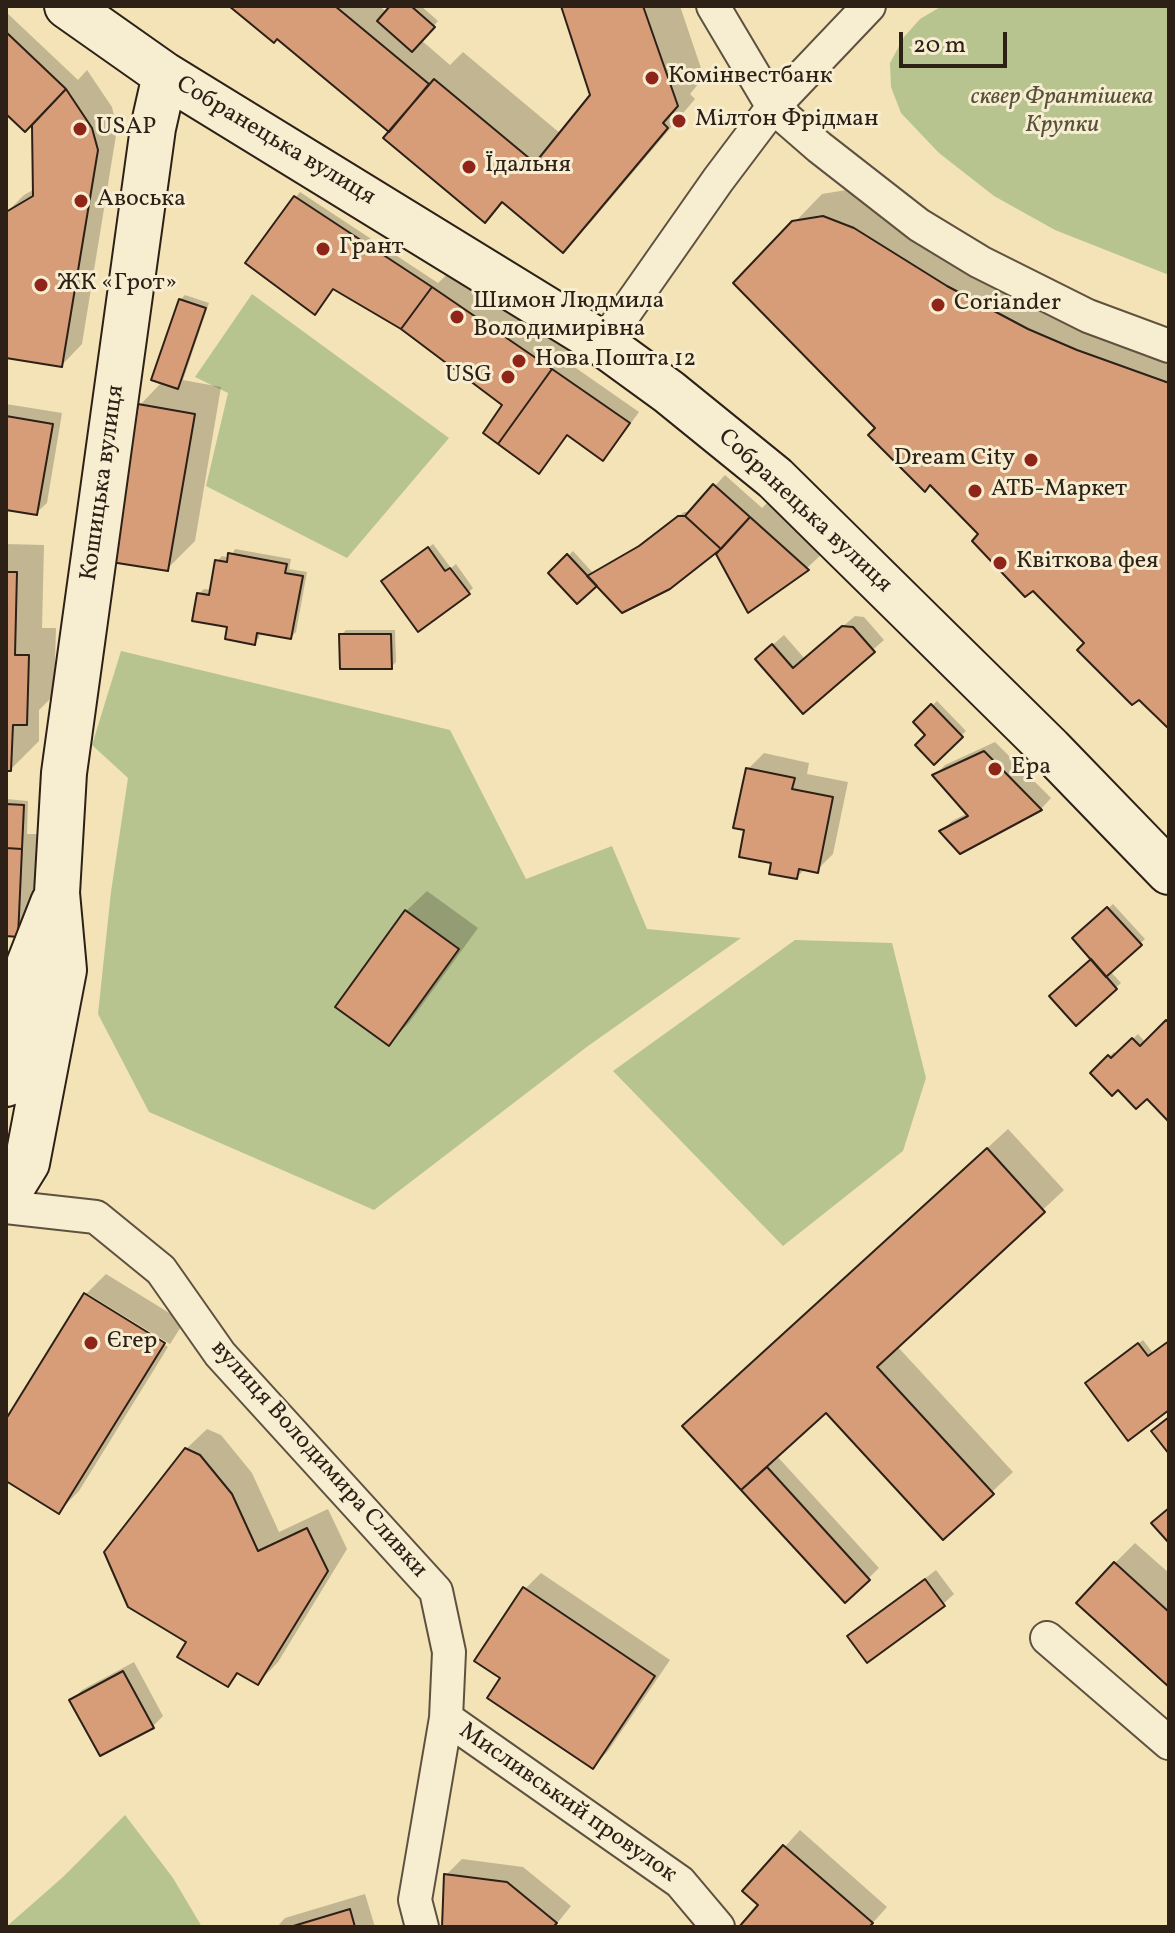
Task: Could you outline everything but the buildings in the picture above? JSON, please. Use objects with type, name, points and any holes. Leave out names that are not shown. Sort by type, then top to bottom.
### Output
[{"type":"main road","name":"Собранецька вулиця","points":[[67,6],[165,75],[603,344],[669,392],[775,478],[1050,749],[1169,872]]},
{"type":"main road","name":"Кошицька вулиця","points":[[6,1197],[27,1163],[64,970],[57,893],[66,757],[153,128],[165,75]]},
{"type":"main road","name":"Кошицька вулиця","points":[[6,1084],[29,964],[57,893]]},
{"type":"street","points":[[713,6],[773,107],[919,225],[980,262],[1088,316],[1169,346]]},
{"type":"street","points":[[603,344],[773,107],[869,6]]},
{"type":"street","name":"вулиця Володимира Сливки","points":[[6,1207],[96,1217],[161,1270],[220,1354],[436,1591],[449,1652],[446,1718],[415,1900],[422,1927]]},
{"type":"street","points":[[1047,1638],[1169,1743]]},
{"type":"street","name":"Мисливський провулок","points":[[446,1718],[680,1882],[718,1927]]},
{"type":"green space","name":"сквер Франтішека Крупки","points":[[942,6],[1169,6],[1169,275],[1055,230],[994,196],[939,153],[901,113],[891,87],[890,63],[904,37],[920,19]]},
{"type":"green space","points":[[252,294],[449,438],[347,558],[206,486],[228,393],[195,377]]},
{"type":"green space","points":[[121,651],[450,730],[526,879],[612,846],[647,929],[741,938],[588,1046],[374,1210],[149,1112],[98,1014],[111,892],[128,778],[92,745]]},
{"type":"green space","points":[[795,940],[892,943],[926,1078],[903,1151],[783,1246],[613,1071]]},
{"type":"green space","points":[[125,1815],[173,1878],[202,1927],[6,1927],[63,1877]]},
{"type":"place","name":"Комінвестбанк","points":[[652,78]]},
{"type":"place","name":"Мілтон Фрідман","points":[[679,121]]},
{"type":"place","name":"USAP","points":[[80,129]]},
{"type":"place","name":"Їдальня","points":[[469,167]]},
{"type":"place","name":"Авоська","points":[[81,201]]},
{"type":"place","name":"Грант","points":[[323,249]]},
{"type":"place","name":"ЖК «Грот»","points":[[41,285]]},
{"type":"place","name":"Coriander","points":[[938,305]]},
{"type":"place","name":"Шимон Людмила Володимирівна","points":[[457,317]]},
{"type":"place","name":"Нова Пошта 12","points":[[519,361]]},
{"type":"place","name":"USG","points":[[508,377]]},
{"type":"place","name":"Dream City","points":[[1031,460]]},
{"type":"place","name":"АТБ-Маркет","points":[[975,491]]},
{"type":"place","name":"Квіткова фея","points":[[1000,563]]},
{"type":"place","name":"Ера","points":[[995,769]]},
{"type":"place","name":"Єгер","points":[[91,1343]]}]
